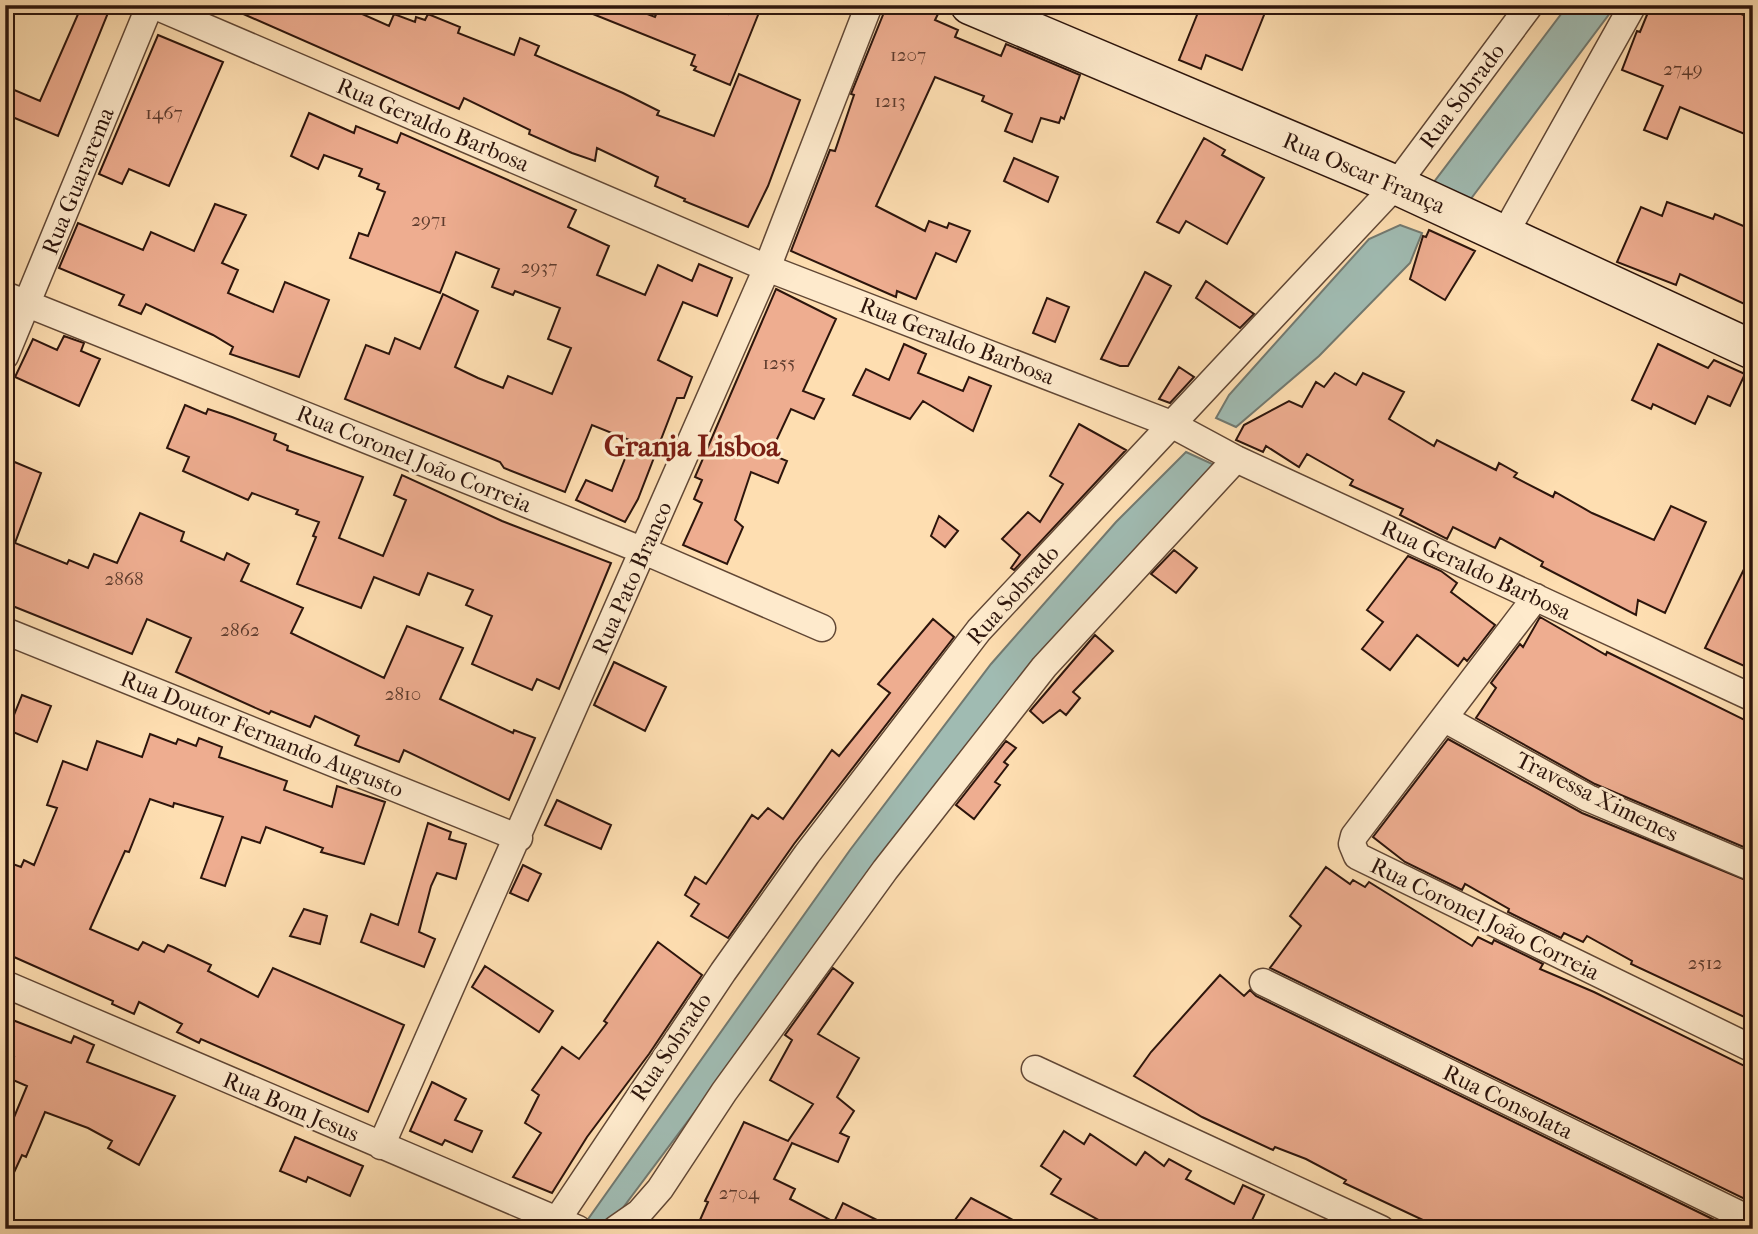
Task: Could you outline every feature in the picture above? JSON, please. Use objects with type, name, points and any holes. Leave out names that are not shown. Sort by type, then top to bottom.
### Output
[{"type":"street","name":"Rua Geraldo Barbosa","points":[[151,5],[767,268],[1171,424],[1236,459],[1753,698]]},
{"type":"street","name":"Rua Guararema","points":[[5,356],[17,300],[151,5]]},
{"type":"street","name":"Rua Pato Branco","points":[[381,1146],[519,838],[767,268],[869,5]]},
{"type":"street","name":"Rua Oscar França","points":[[970,5],[1396,185],[1753,350]]},
{"type":"street","name":"Rua Sobrado","points":[[562,1226],[646,1082],[807,854],[978,630],[1396,185],[1530,5]]},
{"type":"street","points":[[1504,235],[1633,5]]},
{"type":"street","name":"Rua Coronel João Correia","points":[[17,300],[644,551],[822,628]]},
{"type":"street","points":[[616,1229],[639,1213],[660,1189],[724,1092],[885,870],[1044,667],[1236,459]]},
{"type":"street","name":"Rua Coronel João Correia","points":[[1536,597],[1354,836],[1352,844],[1357,856],[1753,1049]]},
{"type":"street","name":"Rua Doutor Fernando Augusto","points":[[5,631],[519,838]]},
{"type":"street","name":"Travessa Ximenes","points":[[1445,719],[1588,798],[1753,868]]},
{"type":"street","name":"Rua Consolata","points":[[1263,982],[1753,1221]]},
{"type":"street","name":"Rua Bom Jesus","points":[[5,984],[562,1226]]},
{"type":"street","points":[[1035,1069],[1381,1229]]},
{"type":"water","points":[[1568,5],[1616,5],[1470,200],[1434,182]]},
{"type":"water","points":[[1400,225],[1422,233],[1410,263],[1319,356],[1236,427],[1216,418],[1229,395],[1369,239]]},
{"type":"water","points":[[1186,452],[1219,467],[1033,660],[607,1229],[586,1222],[850,850],[991,664],[1116,522]]},
{"type":"building","points":[[82,5],[108,13],[58,136],[5,114],[5,86],[40,101]]},
{"type":"building","points":[[223,5],[342,5],[389,26],[394,14],[415,22],[416,17],[425,20],[428,14],[460,27],[458,33],[514,55],[520,38],[539,46],[535,55],[623,93],[659,111],[657,115],[714,136],[739,74],[800,100],[768,186],[748,227],[655,186],[658,177],[597,148],[595,161],[572,153],[529,134],[530,130],[464,98],[459,109]]},
{"type":"building","points":[[624,5],[655,17],[660,5],[707,5],[728,14],[731,5],[762,5],[730,85],[694,70],[696,67],[691,65],[695,55],[573,6]]},
{"type":"building","points":[[887,5],[917,5],[938,14],[935,20],[958,30],[955,37],[1001,56],[1006,44],[1080,75],[1064,119],[1061,117],[1059,123],[1041,118],[1032,142],[1005,131],[1012,114],[982,101],[984,96],[935,77],[876,206],[925,231],[929,221],[947,228],[949,223],[970,231],[956,262],[936,253],[916,299],[897,291],[896,297],[791,251],[830,150],[835,151],[854,95],[851,94]]},
{"type":"building","points":[[1201,5],[1268,5],[1242,70],[1206,55],[1201,69],[1179,60]]},
{"type":"building","points":[[1651,5],[1720,5],[1753,19],[1753,120],[1747,135],[1680,107],[1667,139],[1644,130],[1663,86],[1622,70],[1637,31],[1640,32]]},
{"type":"building","points":[[158,35],[223,62],[169,186],[129,169],[122,184],[99,174]]},
{"type":"building","points":[[309,113],[354,133],[356,126],[397,143],[401,133],[576,210],[568,227],[609,246],[597,275],[645,295],[658,265],[692,281],[699,264],[732,278],[717,316],[683,302],[658,360],[692,377],[684,398],[677,398],[638,499],[625,522],[576,500],[586,480],[612,491],[632,441],[592,425],[565,492],[504,468],[500,462],[345,399],[366,345],[389,354],[395,338],[420,349],[443,294],[478,311],[455,367],[478,378],[503,388],[508,376],[552,394],[571,348],[548,339],[560,308],[515,291],[513,295],[492,287],[499,269],[456,252],[440,293],[350,258],[359,233],[368,236],[385,192],[377,189],[379,184],[359,176],[362,169],[324,155],[318,169],[291,156]]},
{"type":"building","points":[[1204,138],[1225,150],[1222,155],[1264,178],[1227,244],[1186,221],[1179,233],[1157,222]]},
{"type":"building","points":[[1014,158],[1058,177],[1048,202],[1004,181]]},
{"type":"building","points":[[1667,202],[1713,219],[1715,214],[1753,230],[1753,308],[1680,274],[1676,285],[1617,262],[1641,207],[1662,216]]},
{"type":"building","points":[[215,204],[246,215],[222,263],[238,270],[228,293],[273,312],[285,282],[329,300],[299,377],[230,354],[233,347],[213,335],[146,304],[141,314],[119,305],[124,295],[59,268],[78,223],[143,250],[151,232],[194,251]]},
{"type":"building","points":[[1429,230],[1475,251],[1445,300],[1410,279],[1423,236],[1426,237]]},
{"type":"building","points":[[1145,272],[1171,286],[1128,366],[1101,359]]},
{"type":"building","points":[[1206,281],[1254,314],[1240,328],[1196,298]]},
{"type":"building","points":[[776,289],[836,319],[803,391],[824,399],[814,419],[791,409],[770,454],[787,461],[778,483],[751,472],[735,520],[743,527],[727,564],[683,545],[702,503],[694,499],[702,480],[695,477]]},
{"type":"building","points":[[1047,298],[1069,307],[1055,342],[1033,333]]},
{"type":"building","points":[[64,336],[84,343],[81,351],[100,359],[79,406],[15,377],[33,339],[57,350]]},
{"type":"building","points":[[904,344],[926,354],[918,373],[963,391],[969,377],[991,386],[973,431],[923,401],[910,419],[853,395],[866,369],[889,380]]},
{"type":"building","points":[[1658,344],[1708,368],[1714,360],[1745,374],[1730,406],[1708,396],[1695,424],[1653,404],[1651,409],[1632,400]]},
{"type":"building","points":[[1179,367],[1194,377],[1170,403],[1159,399]]},
{"type":"building","points":[[1335,373],[1356,385],[1363,373],[1404,392],[1389,419],[1434,446],[1437,440],[1496,470],[1499,463],[1517,473],[1514,477],[1553,497],[1555,492],[1592,513],[1654,540],[1671,506],[1706,522],[1665,613],[1638,600],[1636,615],[1541,566],[1543,562],[1500,538],[1495,548],[1453,527],[1447,539],[1400,515],[1403,509],[1350,485],[1353,480],[1307,454],[1299,467],[1266,446],[1263,452],[1236,440],[1244,425],[1289,401],[1302,407],[1316,382],[1324,387]]},
{"type":"building","points":[[185,405],[206,414],[208,409],[276,434],[274,440],[288,446],[287,450],[363,477],[339,538],[383,556],[406,500],[394,495],[402,475],[502,521],[611,563],[559,689],[537,679],[532,690],[472,664],[492,616],[466,605],[473,590],[428,573],[419,595],[374,577],[361,608],[297,584],[316,537],[313,536],[319,522],[296,514],[298,510],[252,493],[248,500],[183,471],[189,457],[167,448]]},
{"type":"building","points":[[1079,424],[1126,450],[1014,570],[1011,568],[1020,555],[1002,539],[1028,512],[1040,522],[1063,484],[1050,476]]},
{"type":"building","points":[[5,458],[41,473],[15,543],[67,564],[69,560],[88,568],[94,554],[117,563],[140,513],[184,532],[181,541],[224,560],[227,553],[249,564],[241,581],[303,608],[291,633],[384,678],[407,626],[463,648],[440,699],[513,733],[514,730],[535,738],[509,800],[404,750],[399,762],[355,745],[359,736],[315,716],[310,727],[271,711],[269,714],[176,672],[191,638],[147,619],[132,654],[5,603]]},
{"type":"building","points":[[939,516],[958,531],[945,547],[931,536]]},
{"type":"building","points":[[1174,550],[1197,568],[1176,593],[1151,574]]},
{"type":"building","points":[[1753,551],[1753,670],[1705,648]]},
{"type":"building","points":[[1408,556],[1441,571],[1457,583],[1451,592],[1495,625],[1467,661],[1464,658],[1458,666],[1417,635],[1390,670],[1362,649],[1383,622],[1367,610]]},
{"type":"building","points":[[1540,617],[1606,655],[1607,652],[1753,724],[1753,851],[1595,784],[1476,718],[1496,688],[1491,683],[1520,644],[1523,647]]},
{"type":"building","points":[[933,619],[954,637],[794,844],[728,938],[691,916],[699,904],[685,895],[695,877],[706,884],[752,815],[758,819],[768,808],[783,819],[832,750],[839,756],[890,693],[878,684]]},
{"type":"building","points":[[1095,635],[1113,651],[1073,692],[1080,698],[1066,715],[1060,710],[1043,723],[1030,711]]},
{"type":"building","points":[[614,662],[666,687],[645,731],[594,705]]},
{"type":"building","points":[[22,695],[51,706],[37,742],[8,730]]},
{"type":"building","points":[[150,734],[176,744],[178,739],[196,746],[199,738],[222,747],[219,757],[287,781],[284,790],[332,807],[337,786],[385,802],[364,864],[321,852],[323,848],[266,827],[260,843],[242,837],[225,886],[201,878],[223,817],[174,803],[173,807],[150,799],[129,852],[125,851],[90,929],[138,950],[143,942],[164,952],[168,945],[173,947],[211,965],[208,971],[258,997],[273,968],[404,1025],[368,1112],[201,1039],[199,1043],[177,1032],[182,1024],[139,1002],[134,1014],[112,1004],[113,1001],[5,953],[5,875],[10,863],[21,867],[24,860],[34,865],[57,808],[47,805],[63,761],[87,770],[97,741],[142,757]]},
{"type":"building","points":[[1448,739],[1582,813],[1753,883],[1753,1021],[1631,964],[1632,961],[1587,936],[1583,942],[1564,933],[1561,938],[1508,912],[1509,909],[1465,884],[1462,890],[1405,862],[1373,837]]},
{"type":"building","points":[[1006,741],[1016,748],[1004,762],[1008,765],[995,782],[1000,785],[974,819],[956,805]]},
{"type":"building","points":[[557,800],[611,825],[601,849],[545,825]]},
{"type":"building","points":[[428,823],[451,832],[449,839],[466,844],[456,879],[437,873],[431,886],[419,932],[435,939],[424,967],[361,942],[371,914],[398,925]]},
{"type":"building","points":[[523,865],[541,874],[528,901],[510,893]]},
{"type":"building","points":[[1326,867],[1350,884],[1353,880],[1365,887],[1369,882],[1472,946],[1478,937],[1492,944],[1494,940],[1543,964],[1540,969],[1594,992],[1753,1070],[1753,1203],[1270,968],[1301,926],[1290,916]]},
{"type":"building","points":[[304,909],[327,916],[320,944],[290,936]]},
{"type":"building","points":[[658,942],[702,975],[649,1054],[587,1137],[552,1193],[513,1177],[541,1133],[525,1123],[539,1095],[532,1090],[562,1047],[579,1059],[607,1023],[604,1021]]},
{"type":"building","points":[[485,966],[553,1011],[539,1032],[472,987]]},
{"type":"building","points":[[833,968],[853,983],[818,1034],[859,1058],[837,1097],[854,1111],[840,1133],[849,1137],[838,1162],[792,1143],[774,1179],[795,1189],[790,1199],[834,1222],[843,1203],[895,1229],[696,1229],[708,1202],[705,1201],[744,1122],[788,1141],[813,1104],[770,1080],[792,1040],[785,1035]]},
{"type":"building","points":[[1220,975],[1244,996],[1250,990],[1256,996],[1733,1229],[1442,1229],[1344,1183],[1346,1180],[1306,1159],[1275,1147],[1273,1150],[1202,1117],[1134,1076],[1151,1052]]},
{"type":"building","points":[[5,1017],[71,1043],[74,1036],[94,1045],[87,1062],[175,1096],[139,1165],[108,1148],[112,1141],[88,1128],[45,1112],[26,1157],[22,1155],[5,1192],[5,1139],[27,1086],[6,1077],[14,1057],[5,1053]]},
{"type":"building","points":[[432,1082],[466,1099],[455,1120],[482,1131],[472,1152],[445,1140],[442,1145],[410,1131]]},
{"type":"building","points":[[1064,1131],[1084,1144],[1090,1134],[1136,1165],[1145,1152],[1164,1166],[1169,1159],[1191,1171],[1186,1179],[1234,1204],[1243,1185],[1264,1195],[1248,1229],[1124,1229],[1116,1223],[1113,1228],[1051,1194],[1061,1179],[1041,1166]]},
{"type":"building","points":[[295,1137],[363,1166],[350,1196],[308,1177],[306,1182],[280,1171]]},
{"type":"building","points":[[971,1198],[1030,1229],[973,1229],[955,1220]]},
{"type":"district","name":"Granja Lisboa","points":[[692,446]]}]
